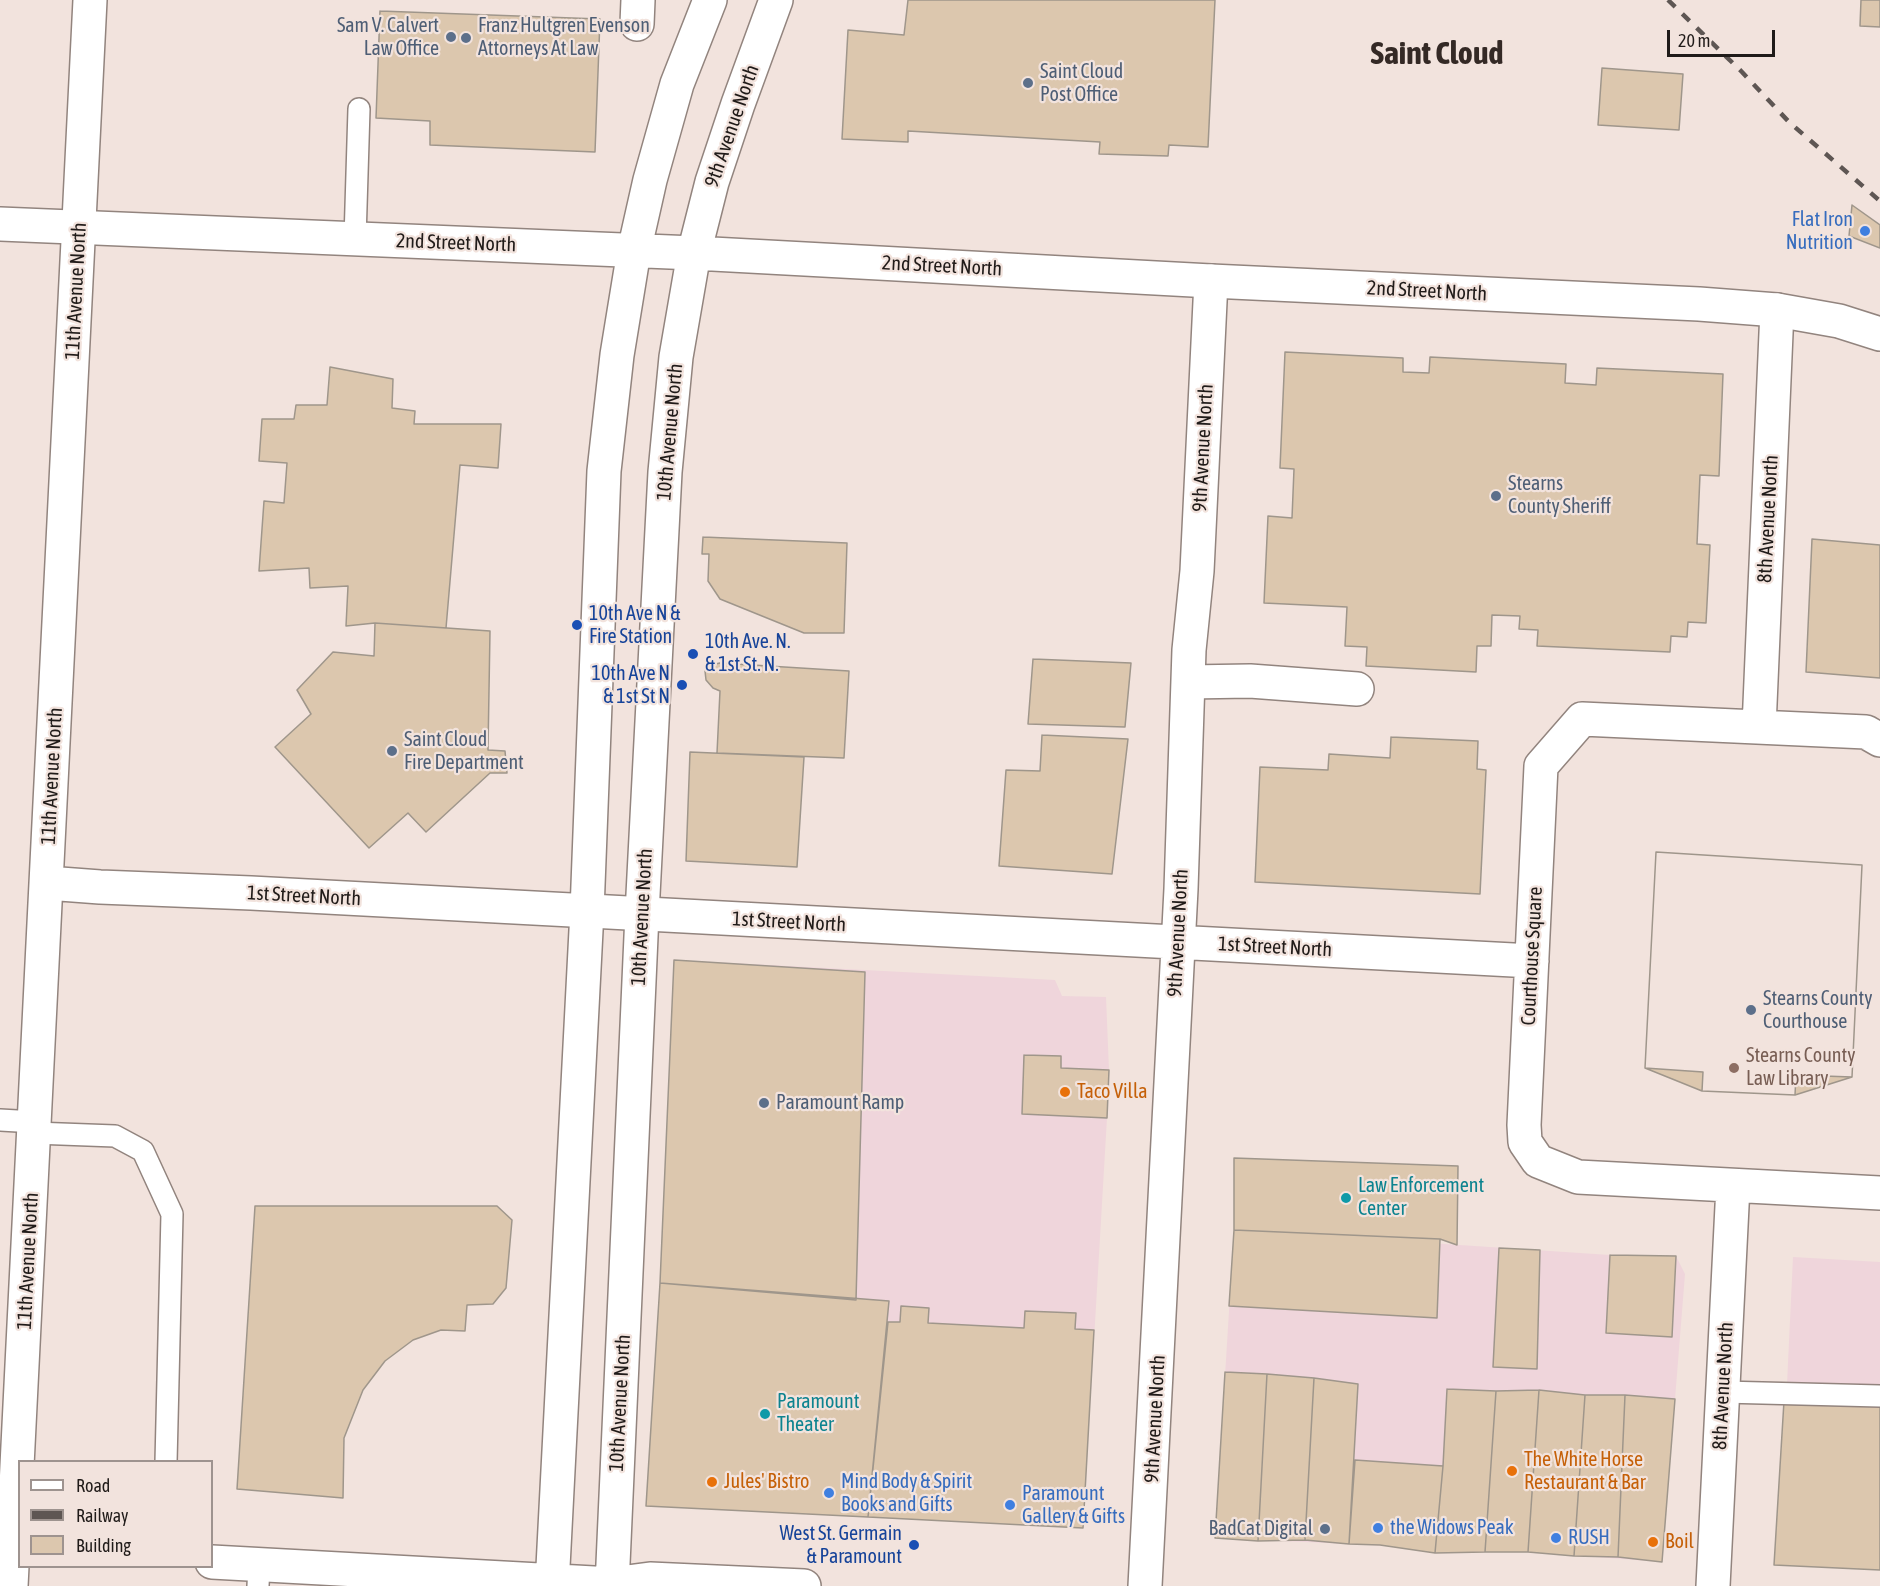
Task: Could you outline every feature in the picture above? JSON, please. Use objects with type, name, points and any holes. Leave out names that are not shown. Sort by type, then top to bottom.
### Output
[{"type":"street","name":"11th Avenue North","points":[[11,1586],[90,0]]},
{"type":"street","points":[[552,1583],[587,911],[604,471],[617,355],[634,251],[650,180],[677,84],[710,0]]},
{"type":"street","name":"9th Avenue North","points":[[694,253],[712,182],[776,0]]},
{"type":"street","name":"2nd Street North","points":[[0,224],[694,253],[1699,304],[1777,310],[1839,321],[1880,334]]},
{"type":"street","name":"10th Avenue North","points":[[612,1585],[642,914],[665,472],[676,357],[694,253]]},
{"type":"street","name":"9th Avenue North","points":[[1145,1586],[1178,942],[1188,682],[1197,571],[1211,281]]},
{"type":"street","name":"8th Avenue North","points":[[1759,727],[1777,310]]},
{"type":"street","points":[[1188,682],[1250,681],[1357,689]]},
{"type":"street","name":"Courthouse Square","points":[[1880,740],[1866,732],[1582,718],[1541,766],[1524,1125],[1525,1142],[1538,1161],[1578,1177],[1880,1193]]},
{"type":"street","name":"1st Street North","points":[[47,883],[1532,961]]},
{"type":"street","name":"8th Avenue North","points":[[1713,1586],[1733,1186]]},
{"type":"street","points":[[213,1562],[259,1575],[612,1585],[650,1579],[804,1586]]},
{"type":"lane","points":[[355,239],[359,109]]},
{"type":"lane","points":[[0,1120],[34,1127],[115,1136],[142,1151],[172,1214],[166,1460]]},
{"type":"lane","points":[[1723,1392],[1880,1396]]},
{"type":"shaded area","points":[[674,960],[1055,980],[1062,996],[1106,997],[1109,1070],[1107,1118],[1083,1528],[646,1506],[660,1283]]},
{"type":"shaded area","points":[[1234,1230],[1610,1255],[1676,1256],[1685,1274],[1662,1562],[1528,1552],[1215,1538]]},
{"type":"shaded area","points":[[1793,1257],[1880,1262],[1880,1570],[1787,1384]]},
{"type":"building","name":"Saint Cloud Post Office","points":[[908,0],[1215,0],[1208,147],[1169,145],[1168,156],[1099,154],[1100,142],[908,131],[908,142],[842,139],[848,30],[904,35]]},
{"type":"building","points":[[1861,0],[1880,0],[1880,27],[1860,26]]},
{"type":"building","points":[[380,11],[600,19],[595,152],[430,145],[430,121],[376,118]]},
{"type":"building","points":[[1602,68],[1683,74],[1679,130],[1598,125]]},
{"type":"building","name":"Flat Iron Nutrition","points":[[1852,205],[1880,225],[1880,248],[1849,236]]},
{"type":"building","name":"Stearns County Sheriff","points":[[1285,352],[1403,358],[1403,372],[1429,373],[1430,357],[1566,364],[1565,383],[1596,385],[1597,368],[1723,374],[1719,476],[1700,475],[1697,544],[1710,545],[1706,623],[1688,622],[1687,637],[1671,636],[1670,652],[1537,646],[1538,630],[1519,629],[1520,616],[1492,615],[1491,646],[1477,646],[1476,672],[1366,666],[1367,647],[1345,646],[1347,607],[1264,603],[1268,516],[1292,518],[1294,469],[1280,468]]},
{"type":"building","points":[[330,367],[393,379],[392,408],[415,411],[414,424],[501,424],[498,468],[460,465],[446,628],[375,623],[346,626],[348,586],[310,588],[309,568],[259,571],[264,501],[284,503],[287,463],[259,461],[262,419],[294,419],[296,405],[327,405]]},
{"type":"building","points":[[703,537],[847,543],[844,633],[804,633],[720,599],[708,581],[709,554],[702,554]]},
{"type":"building","points":[[1812,539],[1880,545],[1880,678],[1806,672]]},
{"type":"building","name":"Saint Cloud Fire Department","points":[[375,623],[490,631],[488,750],[505,751],[507,773],[490,773],[426,832],[408,813],[369,848],[275,747],[311,714],[297,690],[333,652],[374,656]]},
{"type":"building","points":[[1033,659],[1131,663],[1125,727],[1028,724]]},
{"type":"building","points":[[720,663],[849,671],[844,758],[717,753],[720,691],[713,688],[706,680],[705,671],[711,665]]},
{"type":"building","points":[[1042,735],[1128,739],[1112,874],[999,866],[1006,770],[1040,771]]},
{"type":"building","points":[[1391,737],[1478,741],[1477,769],[1486,770],[1480,894],[1255,882],[1260,767],[1328,770],[1329,754],[1390,758]]},
{"type":"building","points":[[690,752],[804,757],[797,867],[686,861]]},
{"type":"building","name":"Stearns County Courthouse","points":[[1656,852],[1862,865],[1852,1077],[1796,1075],[1795,1095],[1702,1091],[1703,1072],[1645,1068]]},
{"type":"building","name":"Stearns County Courthouse","points":[[1656,852],[1862,865],[1852,1077],[1795,1095],[1702,1091],[1645,1068]]},
{"type":"building","name":"Paramount Ramp","points":[[674,960],[865,972],[856,1300],[660,1283]]},
{"type":"building","name":"Taco Villa","points":[[1024,1055],[1061,1056],[1061,1068],[1109,1070],[1107,1118],[1022,1114]]},
{"type":"building","name":"Law Enforcement Center","points":[[1234,1158],[1458,1166],[1457,1245],[1440,1239],[1234,1230]]},
{"type":"building","points":[[255,1206],[497,1206],[512,1220],[506,1288],[493,1304],[467,1305],[465,1331],[441,1330],[413,1340],[385,1361],[363,1390],[344,1438],[343,1498],[237,1489]]},
{"type":"building","points":[[1234,1230],[1440,1239],[1437,1318],[1229,1306]]},
{"type":"building","points":[[1499,1248],[1540,1250],[1537,1369],[1493,1367]]},
{"type":"building","points":[[1610,1255],[1676,1256],[1672,1337],[1606,1333]]},
{"type":"building","name":"Paramount Theater","points":[[660,1283],[889,1301],[868,1517],[646,1506]]},
{"type":"building","points":[[901,1306],[929,1308],[928,1323],[1024,1328],[1025,1311],[1076,1313],[1075,1329],[1094,1330],[1083,1528],[868,1517],[888,1322],[900,1322]]},
{"type":"building","points":[[1225,1372],[1267,1374],[1258,1541],[1215,1538]]},
{"type":"building","points":[[1267,1374],[1314,1378],[1305,1540],[1258,1541]]},
{"type":"building","points":[[1314,1378],[1358,1384],[1349,1544],[1305,1540]]},
{"type":"building","points":[[1447,1389],[1496,1391],[1485,1552],[1435,1553]]},
{"type":"building","points":[[1539,1390],[1585,1395],[1574,1556],[1528,1552]]},
{"type":"building","name":"The White Horse Restaurant & Bar","points":[[1539,1390],[1528,1552],[1485,1552],[1496,1391]]},
{"type":"building","points":[[1585,1395],[1625,1395],[1618,1557],[1574,1556]]},
{"type":"building","points":[[1625,1395],[1675,1399],[1662,1562],[1618,1557]]},
{"type":"building","points":[[1784,1401],[1880,1405],[1880,1570],[1774,1565]]},
{"type":"building","points":[[1355,1460],[1443,1466],[1435,1553],[1380,1545],[1349,1544]]},
{"type":"railway","points":[[1668,0],[1742,72],[1789,122],[1880,201]]},
{"type":"place","name":"Sam V. Calvert Law Office","points":[[451,37]]},
{"type":"place","name":"Franz Hultgren Evenson Attorneys At Law","points":[[466,38]]},
{"type":"place","name":"Saint Cloud Post Office","points":[[1028,83]]},
{"type":"place","name":"Flat Iron Nutrition","points":[[1865,231]]},
{"type":"place","name":"Stearns County Sheriff","points":[[1496,496]]},
{"type":"place","name":"10th Ave N & Fire Station","points":[[577,625]]},
{"type":"place","name":"10th Ave. N. & 1st St. N.","points":[[693,654]]},
{"type":"place","name":"10th Ave N & 1st St N","points":[[682,685]]},
{"type":"place","name":"Saint Cloud Fire Department","points":[[392,751]]},
{"type":"place","name":"Stearns County Courthouse","points":[[1751,1010]]},
{"type":"place","name":"Stearns County Law Library","points":[[1734,1068]]},
{"type":"place","name":"Taco Villa","points":[[1065,1092]]},
{"type":"place","name":"Paramount Ramp","points":[[764,1103]]},
{"type":"place","name":"Law Enforcement Center","points":[[1346,1198]]},
{"type":"place","name":"Paramount Theater","points":[[765,1414]]},
{"type":"place","name":"The White Horse Restaurant & Bar","points":[[1512,1471]]},
{"type":"place","name":"Jules' Bistro","points":[[712,1482]]},
{"type":"place","name":"Mind Body & Spirit Books and Gifts","points":[[829,1493]]},
{"type":"place","name":"Paramount Gallery & Gifts","points":[[1010,1505]]},
{"type":"place","name":"the Widows Peak","points":[[1378,1528]]},
{"type":"place","name":"BadCat Digital","points":[[1325,1529]]},
{"type":"place","name":"RUSH","points":[[1556,1538]]},
{"type":"place","name":"Boil","points":[[1653,1542]]},
{"type":"place","name":"West St. Germain & Paramount","points":[[914,1545]]},
{"type":"district","name":"Saint Cloud","points":[[1437,54]]}]
